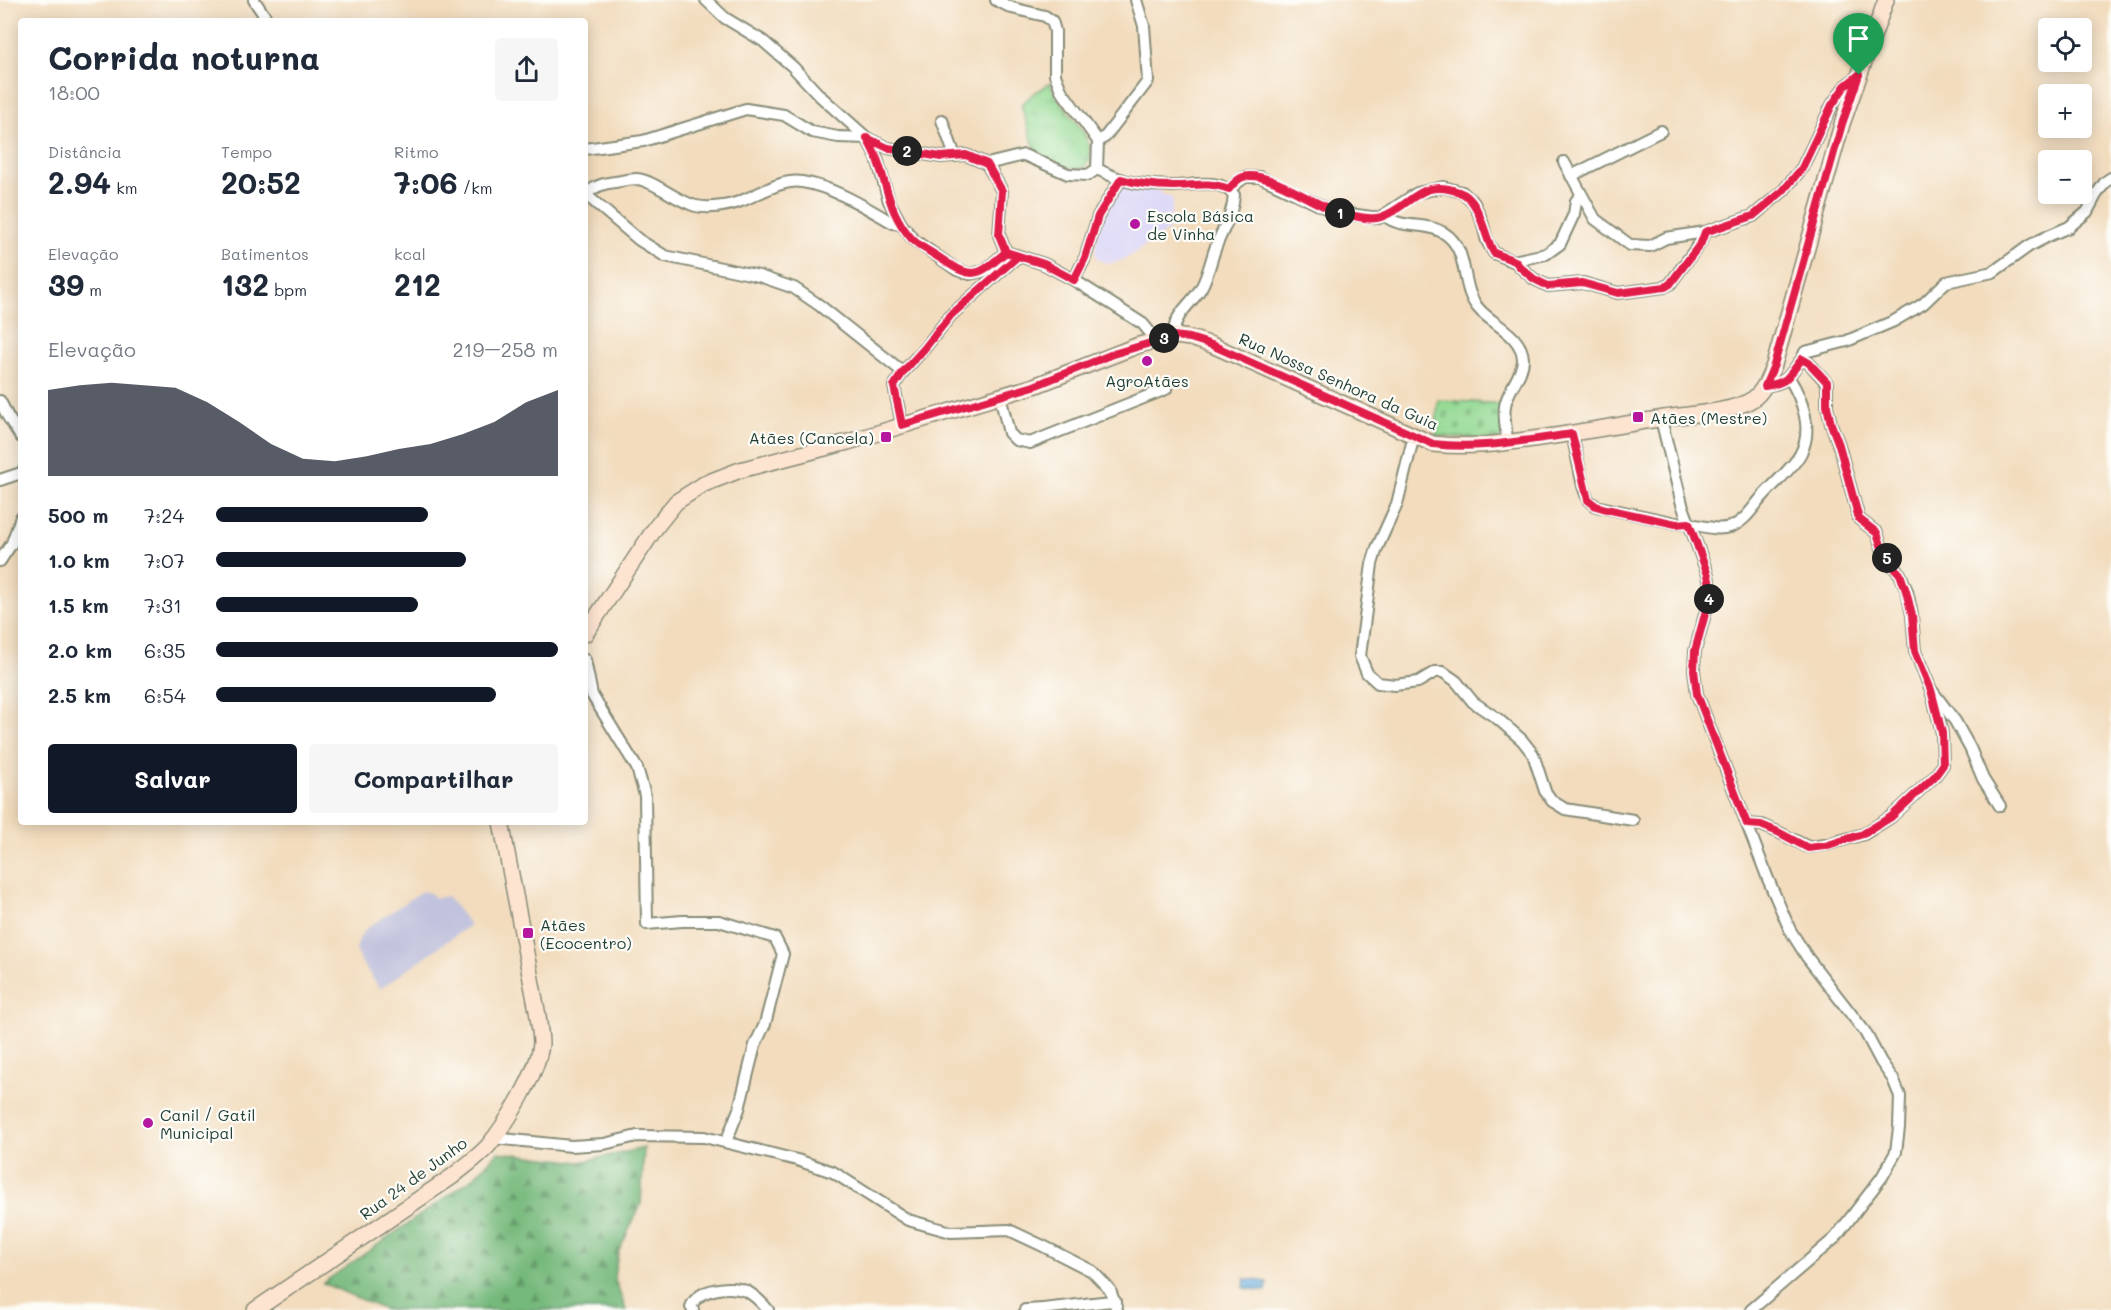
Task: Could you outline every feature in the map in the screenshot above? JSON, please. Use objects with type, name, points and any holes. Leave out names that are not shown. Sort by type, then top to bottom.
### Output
[{"type":"main road","points":[[1765,386],[1774,365],[1842,124],[1886,0]]},
{"type":"main road","name":"Rua Nossa Senhora da Guia","points":[[588,629],[656,527],[676,502],[704,484],[740,470],[848,442],[1034,386],[1113,354],[1174,336],[1212,345],[1433,444],[1454,446],[1483,446],[1572,434],[1743,404],[1754,398],[1765,386]]},
{"type":"main road","name":"Rua 24 de Junho","points":[[255,1310],[453,1176],[493,1138],[533,1074],[541,1043],[538,1016],[502,825]]},
{"type":"street","points":[[254,0],[266,18]]},
{"type":"street","points":[[706,0],[725,18],[771,48],[867,138],[888,148],[941,157],[966,155],[987,164],[1024,155],[1068,174],[1088,175],[1097,169]]},
{"type":"street","points":[[996,0],[1012,8],[1046,16],[1052,21],[1055,31],[1055,75],[1060,90],[1098,141],[1097,169]]},
{"type":"street","points":[[1098,141],[1105,137],[1148,81],[1144,26],[1136,0]]},
{"type":"street","points":[[1564,162],[1595,219],[1630,245],[1650,246],[1666,238],[1705,232],[1753,216],[1783,191],[1802,168],[1839,95],[1845,86],[1859,75]]},
{"type":"street","points":[[588,149],[643,141],[746,109],[784,115],[812,132],[838,137],[867,138]]},
{"type":"street","points":[[942,120],[955,156]]},
{"type":"street","points":[[1571,176],[1661,131]]},
{"type":"street","points":[[867,138],[877,158],[889,201],[901,224],[914,240],[957,270],[970,274],[984,271],[1006,252]]},
{"type":"street","points":[[987,164],[1002,191],[999,235],[1006,252],[1044,264],[1074,280],[1143,324],[1156,340]]},
{"type":"street","points":[[1097,169],[1136,183],[1173,186],[1212,183],[1229,189],[1234,195],[1233,209],[1217,244],[1207,276],[1201,289],[1180,313],[1174,327],[1174,336]]},
{"type":"street","points":[[1229,189],[1245,177],[1260,177],[1334,212],[1362,218],[1384,216],[1418,193],[1443,187],[1462,192],[1474,203],[1487,241],[1494,253],[1515,261],[1534,279],[1548,286],[1582,283],[1618,293],[1665,287],[1670,284],[1701,243],[1705,232]]},
{"type":"street","points":[[1765,386],[1779,384],[1789,378],[1805,352],[1847,341],[1894,321],[1923,304],[1946,282],[1993,272],[2029,246],[2069,227],[2087,212],[2100,188],[2111,178]]},
{"type":"street","points":[[588,193],[607,183],[639,179],[697,207],[721,206],[740,202],[780,185],[798,181],[814,184],[841,195],[893,223],[901,224]]},
{"type":"street","points":[[1074,280],[1085,258],[1098,216],[1121,179]]},
{"type":"street","points":[[1515,261],[1546,254],[1560,244],[1574,214],[1576,201],[1581,195]]},
{"type":"street","points":[[588,197],[639,240],[665,256],[759,276],[794,288],[903,372]]},
{"type":"street","points":[[1384,216],[1392,222],[1426,225],[1445,233],[1459,250],[1467,276],[1468,292],[1478,309],[1509,333],[1519,347],[1523,360],[1505,406],[1507,442]]},
{"type":"street","points":[[902,425],[894,386],[903,372],[951,315],[1018,256]]},
{"type":"street","points":[[1747,824],[1761,825],[1808,848],[1825,846],[1863,834],[1891,817],[1935,776],[1943,765],[1942,733],[1931,690],[1915,651],[1912,615],[1906,591],[1900,574],[1889,562],[1877,533],[1859,519],[1831,424],[1827,406],[1827,382],[1802,359]]},
{"type":"street","points":[[1572,434],[1588,500],[1596,506],[1676,524],[1689,523],[1715,529],[1731,526],[1742,521],[1801,454],[1808,439],[1803,406],[1789,378]]},
{"type":"street","points":[[1000,396],[1010,433],[1016,440],[1030,443],[1166,388]]},
{"type":"street","points":[[0,401],[18,432]]},
{"type":"street","points":[[1662,419],[1682,504],[1708,575],[1711,592],[1695,651],[1694,670],[1697,694],[1790,930],[1807,957],[1865,1032],[1893,1079],[1900,1096],[1896,1152],[1882,1177],[1835,1238],[1751,1310]]},
{"type":"street","points":[[1414,435],[1397,504],[1372,564],[1360,656],[1367,673],[1378,683],[1395,685],[1418,682],[1435,672],[1443,672],[1456,681],[1473,702],[1498,719],[1522,740],[1533,754],[1545,791],[1552,801],[1565,809],[1633,820]]},
{"type":"street","points":[[0,480],[18,474]]},
{"type":"street","points":[[0,561],[3,553],[12,543],[18,526]]},
{"type":"street","points":[[588,675],[592,695],[637,768],[645,795],[647,924],[719,921],[775,938],[783,954],[780,973],[765,1024],[752,1054],[739,1108],[726,1142]]},
{"type":"street","points":[[1931,690],[1955,721],[1983,779],[2000,806]]},
{"type":"street","points":[[493,1138],[571,1146],[604,1144],[638,1136],[704,1137],[797,1160],[833,1172],[908,1220],[951,1232],[1009,1230],[1092,1271],[1110,1290],[1116,1305],[1087,1303],[1060,1308],[1025,1310]]},
{"type":"street","points":[[693,1310],[691,1307],[693,1301],[701,1295],[719,1289],[736,1288],[748,1292],[768,1310]]},
{"type":"shaded area","name":"Escola Básica de Vinha","points":[[1121,185],[1161,191],[1161,195],[1173,198],[1169,230],[1127,258],[1105,263],[1097,258],[1095,252],[1100,218]]},
{"type":"shaded area","points":[[422,891],[436,898],[447,896],[470,925],[380,989],[360,960],[356,949],[360,937],[366,929]]},
{"type":"green space","points":[[1050,83],[1082,130],[1089,146],[1090,157],[1087,164],[1081,168],[1072,169],[1053,163],[1038,153],[1033,144],[1021,105]]},
{"type":"green space","points":[[1438,400],[1503,404],[1502,436],[1498,440],[1436,436]]},
{"type":"green space","points":[[644,1148],[641,1204],[618,1253],[614,1277],[626,1310],[385,1310],[323,1283],[473,1178],[498,1152],[580,1162]]},
{"type":"water","points":[[1245,1279],[1267,1282],[1266,1291],[1244,1288]]},
{"type":"place","name":"Escola Básica de Vinha","points":[[1135,224]]},
{"type":"place","name":"AgroAtães","points":[[1147,361]]},
{"type":"place","name":"Atães (Mestre)","points":[[1638,417]]},
{"type":"place","name":"Atães (Cancela)","points":[[886,437]]},
{"type":"place","name":"Atães (Ecocentro)","points":[[528,933]]},
{"type":"place","name":"Canil / Gatil Municipal","points":[[148,1123]]},
{"type":"route","points":[[1859,75],[1842,124],[1774,365],[1765,386],[1779,384],[1789,378],[1802,359],[1827,382],[1827,406],[1831,424],[1859,519],[1877,533],[1889,562],[1900,574],[1912,615],[1915,651],[1931,690],[1942,733],[1943,765],[1935,776],[1891,817],[1863,834],[1825,846],[1808,848],[1761,825],[1747,824],[1697,694],[1694,670],[1695,651],[1711,592],[1708,575],[1689,523],[1676,524],[1606,509],[1588,500],[1572,434],[1483,446],[1433,444],[1212,345],[1174,336],[1113,354],[1034,386],[902,425],[894,386],[903,372],[951,315],[1018,256],[1006,252],[999,235],[1002,191],[987,164],[966,155],[941,157],[888,148],[867,138],[877,158],[889,201],[901,224],[914,240],[957,270],[970,274],[984,271],[1006,252],[1044,264],[1074,280],[1085,258],[1098,216],[1121,179],[1136,183],[1173,186],[1212,183],[1229,189],[1245,177],[1260,177],[1334,212],[1362,218],[1379,218],[1418,193],[1443,187],[1462,192],[1474,203],[1487,241],[1494,253],[1515,261],[1534,279],[1548,286],[1582,283],[1618,293],[1665,287],[1670,284],[1701,243],[1705,232],[1753,216],[1783,191],[1802,168],[1832,105],[1845,86],[1859,75]]}]
